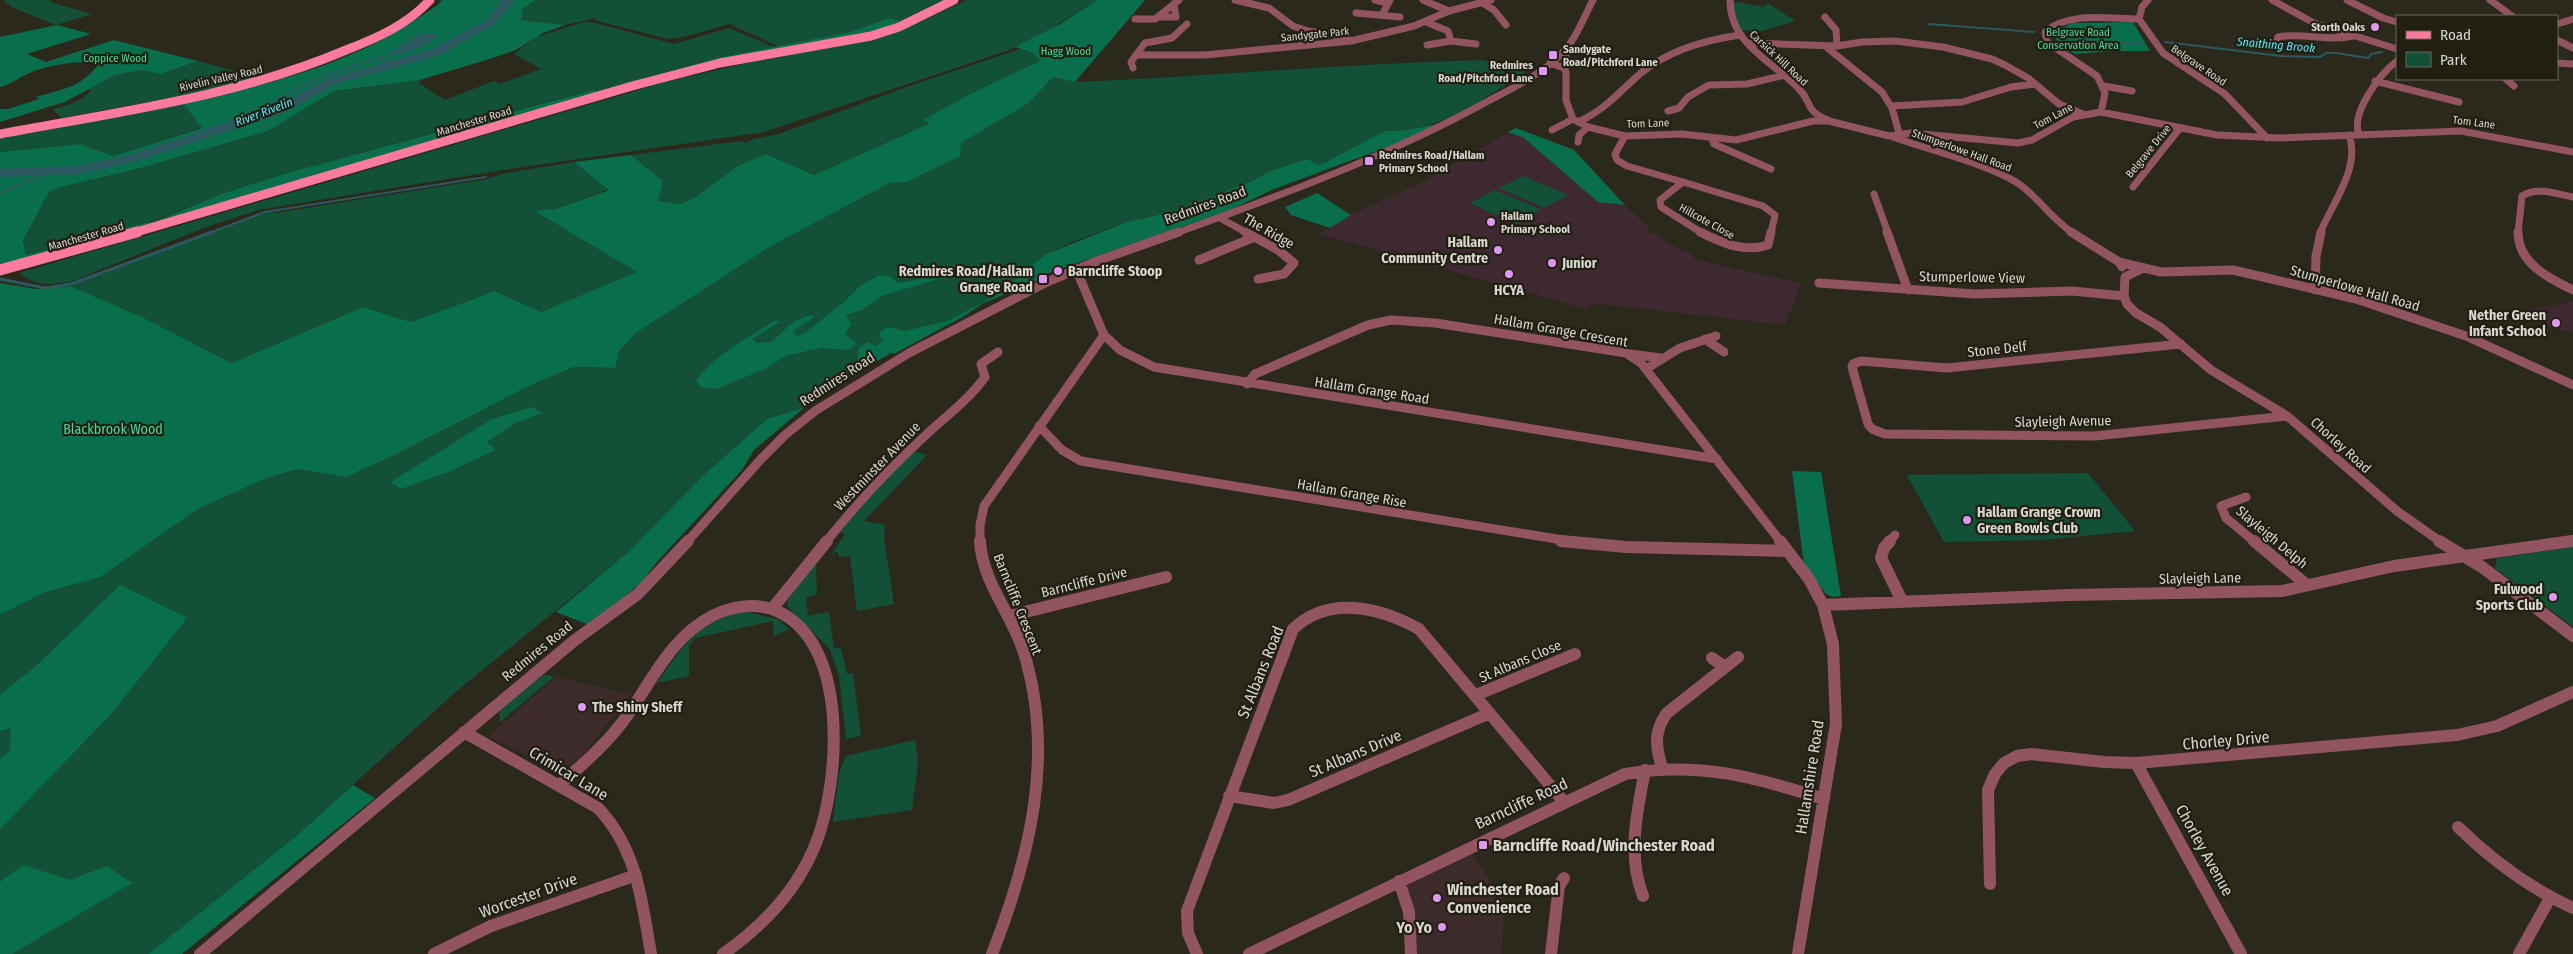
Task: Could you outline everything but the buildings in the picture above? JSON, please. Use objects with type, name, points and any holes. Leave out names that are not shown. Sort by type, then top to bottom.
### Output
[{"type":"main road","name":"Rivelin Valley Road","points":[[0,134],[210,93],[286,73],[334,56],[393,29],[415,15],[430,0]]},
{"type":"main road","name":"Manchester Road","points":[[0,270],[208,212],[632,86],[720,63],[871,36],[900,27],[954,0]]},
{"type":"street","points":[[1235,0],[1269,8],[1293,26],[1308,31],[1361,39]]},
{"type":"street","points":[[1375,0],[1389,2],[1382,15]]},
{"type":"street","points":[[1423,0],[1449,11]]},
{"type":"street","name":"Sandygate Park","points":[[1136,55],[1205,55],[1361,39],[1426,22],[1449,11],[1491,0]]},
{"type":"street","name":"Redmires Road","points":[[200,954],[464,732],[576,640],[638,594],[660,573],[760,459],[785,435],[815,411],[909,352],[1004,303],[1076,269],[1220,218],[1429,133],[1506,91],[1550,63],[1567,49],[1593,0]]},
{"type":"street","name":"Carsick Hill Road","points":[[1730,0],[1730,17],[1740,34],[1781,76],[1801,91],[1810,108],[1829,121]]},
{"type":"street","points":[[2101,112],[2105,95],[2104,86],[2090,70],[2047,42],[2044,32],[2050,26],[2063,22],[2139,19],[2142,6],[2148,0]]},
{"type":"street","points":[[2272,0],[2314,23],[2396,49]]},
{"type":"street","points":[[2347,0],[2382,18],[2396,22]]},
{"type":"street","points":[[2490,0],[2511,15]]},
{"type":"street","points":[[1159,18],[1176,2]]},
{"type":"street","points":[[1134,19],[1152,20],[1176,17],[1176,2]]},
{"type":"street","points":[[1482,2],[1494,10],[1506,25]]},
{"type":"street","points":[[1356,13],[1400,17]]},
{"type":"street","points":[[1825,17],[1838,31],[1840,57]]},
{"type":"street","name":"Belgrave Road","points":[[2139,19],[2163,53],[2225,94],[2267,138]]},
{"type":"street","points":[[2558,24],[2573,19]]},
{"type":"street","points":[[1426,22],[1448,31],[1451,41]]},
{"type":"street","points":[[1133,68],[1131,62],[1145,43],[1172,38],[1187,24]]},
{"type":"street","points":[[1308,31],[1316,45]]},
{"type":"street","points":[[1552,130],[1604,108],[1637,76],[1667,58],[1701,42],[1740,34]]},
{"type":"street","points":[[2275,44],[2278,37],[2295,34],[2335,40],[2354,36]]},
{"type":"street","points":[[2558,40],[2573,48]]},
{"type":"street","points":[[1427,46],[1451,41],[1476,44]]},
{"type":"street","points":[[1748,43],[1840,46],[1895,42],[1943,47],[1992,60],[2035,84],[2059,104],[2083,114]]},
{"type":"street","points":[[1824,46],[1879,88],[1892,106],[1896,116],[1898,134]]},
{"type":"street","points":[[1567,49],[1564,68],[1566,72],[1566,100],[1575,121]]},
{"type":"street","points":[[2359,134],[2357,129],[2365,100],[2375,81],[2386,68],[2396,62]]},
{"type":"street","points":[[1550,63],[1564,68]]},
{"type":"street","points":[[2558,63],[2573,64]]},
{"type":"street","points":[[1668,111],[1679,108],[1688,97],[1709,85],[1747,84],[1781,76]]},
{"type":"street","points":[[2507,80],[2514,86]]},
{"type":"street","points":[[2375,81],[2458,102]]},
{"type":"street","points":[[1892,106],[1956,103],[1990,95],[2013,84],[2035,84]]},
{"type":"street","points":[[2104,86],[2132,91]]},
{"type":"street","name":"Tom Lane","points":[[1575,121],[1588,127],[1626,136],[1682,134],[1712,139],[1739,140],[1813,121],[1829,121],[1890,136],[1898,134],[2027,142],[2083,114],[2101,112],[2217,135],[2267,138],[2461,131],[2573,152]]},
{"type":"street","points":[[1578,142],[1579,135],[1588,127]]},
{"type":"street","name":"Belgrave Drive","points":[[2133,187],[2180,128]]},
{"type":"street","points":[[2315,290],[2316,248],[2350,163],[2353,148],[2349,135]]},
{"type":"street","name":"Hillcote Close","points":[[1626,136],[1615,154],[1621,163],[1763,206],[1771,210],[1775,216],[1768,246],[1752,251],[1732,248],[1661,207],[1660,200],[1663,196],[1682,182]]},
{"type":"street","name":"Stumperlowe Hall Road","points":[[1890,136],[1996,173],[2017,183],[2059,224],[2119,262],[2141,269],[2167,272],[2223,268],[2315,290],[2397,313],[2464,336],[2573,385]]},
{"type":"street","points":[[1712,139],[1714,144],[1722,149],[1771,169]]},
{"type":"street","points":[[2573,197],[2536,191],[2524,193],[2522,196],[2517,241],[2519,249],[2534,265],[2573,290]]},
{"type":"street","points":[[1874,194],[1908,290]]},
{"type":"street","name":"The Ridge","points":[[1220,218],[1252,238],[1278,250],[1294,262],[1289,270],[1276,277],[1258,280]]},
{"type":"street","points":[[1199,260],[1252,238]]},
{"type":"street","points":[[2119,262],[2125,277],[2124,296]]},
{"type":"street","name":"Hallam Grange Road","points":[[1076,269],[1104,334],[1120,350],[1154,367],[1247,384],[1717,459]]},
{"type":"street","points":[[2125,277],[2141,269]]},
{"type":"street","name":"Stumperlowe View","points":[[1819,283],[1975,294],[2090,291],[2124,296]]},
{"type":"street","name":"Chorley Road","points":[[2124,296],[2127,304],[2136,313],[2181,344],[2211,370],[2287,416],[2382,500],[2517,592],[2573,636]]},
{"type":"street","name":"Hallam Grange Crescent","points":[[1247,384],[1255,374],[1368,325],[1391,320],[1435,323],[1626,353],[1646,369],[1717,459],[1809,579],[1824,605]]},
{"type":"street","points":[[1039,426],[1104,334]]},
{"type":"street","points":[[1646,369],[1661,358],[1716,336]]},
{"type":"street","points":[[1705,339],[1724,352]]},
{"type":"street","name":"Stone Delf","points":[[1860,399],[1852,367],[1853,364],[1861,361],[1947,368],[2181,344]]},
{"type":"street","name":"Westminster Avenue","points":[[772,609],[864,495],[928,433],[973,394],[985,377],[981,364],[998,352]]},
{"type":"street","points":[[1626,353],[1661,358]]},
{"type":"street","name":"Slayleigh Avenue","points":[[1860,399],[1868,424],[1872,429],[1885,434],[2095,436],[2287,416]]},
{"type":"street","name":"Hallam Grange Rise","points":[[1039,426],[1062,450],[1081,461],[1417,518],[1567,542],[1626,547],[1787,551]]},
{"type":"street","name":"Barncliffe Crescent","points":[[992,954],[1007,918],[1024,860],[1034,814],[1037,778],[1035,709],[1022,647],[1009,616],[992,587],[984,566],[978,530],[984,506],[1039,426]]},
{"type":"street","name":"Slayleigh Delph","points":[[2246,497],[2225,503],[2221,506],[2221,511],[2226,518],[2307,585]]},
{"type":"street","points":[[1895,535],[1884,548],[1881,558],[1902,601]]},
{"type":"street","name":"Slayleigh Lane","points":[[1824,605],[1902,601],[2265,592],[2394,566],[2573,541]]},
{"type":"street","name":"Barncliffe Drive","points":[[1009,616],[1166,577]]},
{"type":"street","points":[[559,785],[611,736],[666,657],[689,631],[711,616],[731,608],[749,605],[772,609],[794,622],[808,637],[819,654],[827,681],[832,717],[830,794],[817,842],[799,876],[749,933],[723,954]]},
{"type":"street","name":"Hallamshire Road","points":[[1798,954],[1836,724],[1833,644],[1824,605]]},
{"type":"street","name":"St Albans Road","points":[[1197,954],[1187,934],[1185,924],[1188,911],[1229,796],[1293,629],[1300,620],[1318,609],[1348,607],[1372,611],[1410,623],[1419,629],[1564,802]]},
{"type":"street","name":"St Albans Close","points":[[1476,695],[1575,654]]},
{"type":"street","points":[[1662,768],[1655,740],[1659,722],[1667,713],[1738,657]]},
{"type":"street","points":[[1712,658],[1725,667]]},
{"type":"street","name":"Chorley Drive","points":[[1990,884],[1988,790],[1994,771],[2004,762],[2023,754],[2037,753],[2111,763],[2136,763],[2457,735],[2497,726],[2573,692]]},
{"type":"street","name":"St Albans Drive","points":[[1229,796],[1274,802],[1288,800],[1490,713]]},
{"type":"street","name":"Crimicar Lane","points":[[464,732],[559,785],[607,815],[622,838],[636,875],[651,954]]},
{"type":"street","name":"Chorley Avenue","points":[[2136,763],[2241,954]]},
{"type":"street","name":"Barncliffe Road","points":[[1249,954],[1625,774],[1662,768],[1712,769],[1739,773],[1824,799]]},
{"type":"street","points":[[1643,896],[1638,887],[1635,863],[1636,827],[1645,770]]},
{"type":"street","points":[[2458,827],[2506,872],[2550,898],[2573,908]]},
{"type":"street","name":"Worcester Drive","points":[[434,954],[491,926],[636,875]]},
{"type":"street","points":[[1551,954],[1559,886],[1564,878]]},
{"type":"street","points":[[1399,881],[1409,912],[1411,954]]},
{"type":"street","points":[[2519,954],[2550,898]]},
{"type":"shaded area","name":"Hallam Primary School","points":[[1516,128],[1574,150],[1609,190],[1649,228],[1647,232],[1663,236],[1661,238],[1666,242],[1690,253],[1696,260],[1801,283],[1785,325],[1592,303],[1585,310],[1319,234],[1351,215],[1424,181]]},
{"type":"shaded area","name":"Nether Green Infant School","points":[[2573,301],[2573,333],[2505,313],[2556,305]]},
{"type":"shaded area","points":[[556,677],[631,694],[579,760],[568,766],[555,768],[488,737]]},
{"type":"shaded area","points":[[1468,847],[1505,903],[1501,954],[1411,954],[1399,881]]},
{"type":"green space","points":[[4,0],[49,0],[53,3],[92,14],[56,25],[11,7]]},
{"type":"green space","points":[[442,0],[536,0],[523,9],[521,20],[565,25],[543,33],[516,50],[420,80],[334,91],[268,131],[137,169],[61,187],[49,192],[23,241],[26,255],[148,222],[150,225],[0,266],[0,152],[80,144],[113,156],[202,128],[183,103],[273,81],[332,62],[389,36],[429,11]]},
{"type":"green space","points":[[536,0],[946,0],[902,21],[889,18],[850,32],[780,47],[729,24],[684,37],[668,39],[594,20],[595,18],[565,25],[521,20],[523,9]]},
{"type":"green space","points":[[967,0],[1097,0],[1034,39],[1006,51],[764,132],[503,170],[258,210],[206,227],[70,282],[43,284],[19,273],[666,82],[747,63],[864,41],[926,19]]},
{"type":"green space","name":"Blackbrook Wood","points":[[1097,0],[1145,0],[1075,82],[1053,77],[1029,103],[961,143],[960,156],[907,182],[890,183],[773,245],[636,333],[619,351],[615,368],[574,367],[531,385],[395,455],[346,477],[297,469],[264,479],[196,510],[100,577],[46,592],[0,615],[0,283],[36,289],[70,286],[142,317],[232,363],[363,307],[411,322],[495,291],[541,312],[637,272],[534,211],[555,209],[609,190],[574,162],[631,155],[663,181],[658,201],[681,204],[696,197],[739,165],[766,154],[814,175],[930,123],[923,120],[970,94],[1040,61],[1033,53],[1015,47],[1060,24]]},
{"type":"green space","points":[[1730,1],[1764,7],[1768,3],[1795,21],[1762,31],[1736,30]]},
{"type":"green space","points":[[889,18],[902,21],[879,30],[778,50],[158,223],[156,221],[221,194],[287,173],[593,90],[598,92],[713,59],[850,32]]},
{"type":"green space","points":[[584,22],[591,22],[674,44],[729,28],[776,48],[713,59],[598,92],[592,90],[287,173],[221,194],[156,220],[158,223],[150,225],[148,222],[26,255],[23,242],[49,192],[61,187],[137,169],[267,131],[334,91],[420,80],[420,84],[445,100],[494,81],[500,84],[541,69],[514,54],[536,37]]},
{"type":"green space","name":"Belgrave Road Conservation Area","points":[[2133,22],[2150,51],[2112,51],[2075,54],[2059,45],[2053,33],[2071,23]]},
{"type":"green space","name":"Coppice Wood","points":[[57,25],[91,34],[27,54],[46,62],[114,40],[198,61],[161,74],[141,70],[115,75],[65,102],[0,122],[0,109],[8,109],[39,99],[36,97],[70,87],[85,79],[98,65],[84,62],[46,67],[0,87],[0,37]]},
{"type":"green space","points":[[1020,49],[1033,53],[1041,61],[970,94],[924,120],[931,122],[814,175],[766,154],[739,165],[697,197],[681,204],[657,201],[662,181],[631,155],[741,141],[745,143],[754,139],[779,134],[915,84]]},
{"type":"green space","points":[[1481,60],[1528,70],[1476,104],[1449,118],[1426,126],[1400,131],[1385,131],[1320,165],[1307,159],[1268,172],[1250,182],[1171,212],[1127,222],[1070,243],[1046,254],[995,296],[947,321],[904,331],[875,346],[858,349],[857,373],[805,407],[767,419],[707,472],[627,553],[459,689],[295,837],[148,954],[0,954],[0,615],[138,548],[196,510],[264,479],[297,469],[346,477],[395,455],[531,385],[574,367],[614,368],[619,351],[636,333],[773,245],[890,183],[907,182],[961,143],[1029,103],[1054,76],[1075,82]]},
{"type":"green space","points":[[198,61],[260,78],[214,90],[61,118],[53,109],[78,101],[91,91],[89,88],[115,75],[141,70],[161,74]]},
{"type":"green space","points":[[183,103],[203,127],[113,156],[80,144],[0,152],[0,137]]},
{"type":"green space","points":[[1438,124],[1396,144],[1274,189],[1230,210],[1040,276],[1039,280],[982,304],[966,315],[894,354],[891,353],[857,373],[858,349],[868,342],[875,346],[884,340],[879,337],[880,332],[888,327],[904,331],[947,321],[995,296],[1046,254],[1127,222],[1171,212],[1250,182],[1268,172],[1307,159],[1320,165],[1385,131],[1400,131]]},
{"type":"green space","points":[[1516,128],[1574,150],[1625,205],[1598,202],[1524,138],[1508,132]]},
{"type":"green space","points":[[574,162],[609,189],[555,209],[535,212],[638,272],[541,312],[495,291],[411,322],[363,307],[232,363],[142,317],[70,286],[269,211],[275,213],[488,179],[501,174]]},
{"type":"green space","points":[[1523,176],[1568,195],[1544,208],[1499,188]]},
{"type":"green space","points":[[1495,190],[1541,210],[1516,224],[1470,203]]},
{"type":"green space","points":[[1317,193],[1351,215],[1330,228],[1291,215],[1285,207]]},
{"type":"green space","points":[[956,264],[965,268],[945,279],[938,279],[882,296],[862,310],[846,315],[852,324],[845,334],[857,344],[848,350],[820,348],[785,356],[767,368],[717,389],[702,387],[696,381],[723,354],[776,320],[780,322],[752,339],[756,343],[771,342],[791,324],[809,316],[815,316],[793,331],[797,336],[805,333],[844,302],[860,286],[880,275],[892,277],[897,283],[912,281]]},
{"type":"green space","points":[[532,407],[542,413],[516,423],[486,442],[496,450],[448,472],[401,489],[391,482],[492,419]]},
{"type":"green space","points":[[805,407],[754,450],[742,470],[657,562],[641,583],[589,625],[556,612],[627,553],[707,472],[767,419]]},
{"type":"green space","points":[[913,451],[927,455],[864,521],[885,525],[884,538],[894,604],[857,611],[850,556],[839,557],[838,552],[832,553],[845,534],[837,531]]},
{"type":"green space","points":[[1792,471],[1821,472],[1841,596],[1833,597],[1826,594],[1804,565]]},
{"type":"green space","points":[[2088,473],[2135,531],[2043,540],[1944,542],[1907,475]]},
{"type":"green space","name":"Fulwood Sports Club","points":[[2573,547],[2573,627],[2495,568],[2497,558]]},
{"type":"green space","points":[[816,564],[817,594],[806,598],[808,616],[829,612],[834,648],[841,648],[847,674],[853,673],[861,736],[846,739],[839,675],[829,648],[787,606],[788,600],[812,565]]},
{"type":"green space","points":[[120,585],[187,618],[113,712],[0,829],[0,759],[10,751],[11,728],[0,731],[0,695],[36,666]]},
{"type":"green space","points":[[743,611],[777,619],[790,629],[774,636],[773,621],[695,638],[689,646],[689,676],[657,683],[683,647],[692,638],[714,622]]},
{"type":"green space","points":[[542,676],[554,677],[500,722],[499,711]]},
{"type":"green space","points":[[915,740],[918,763],[912,810],[833,822],[839,773],[846,756]]},
{"type":"green space","points":[[353,785],[375,798],[182,954],[148,954],[295,837]]},
{"type":"green space","points":[[23,865],[70,880],[107,866],[132,883],[12,954],[0,954],[0,882]]},
{"type":"water","points":[[425,33],[438,35],[421,47],[384,57],[414,37]]},
{"type":"waterway","name":"River Rivelin","points":[[502,0],[499,7],[503,8]]},
{"type":"waterway","name":"River Rivelin","points":[[0,173],[79,170],[137,157],[278,110],[335,80],[434,53],[490,23],[509,0]]},
{"type":"waterway","name":"Snaithing Brook","points":[[1929,24],[2034,32]]},
{"type":"waterway","name":"Snaithing Brook","points":[[2053,34],[2096,42],[2140,43]]},
{"type":"waterway","name":"Snaithing Brook","points":[[2165,42],[2281,56],[2320,57],[2326,53],[2336,53],[2368,58],[2371,54],[2382,52]]},
{"type":"waterway","points":[[254,118],[299,87],[332,73],[384,57]]},
{"type":"waterway","points":[[380,59],[391,64]]},
{"type":"waterway","points":[[0,193],[39,176],[41,172]]},
{"type":"waterway","points":[[209,233],[265,212],[486,177]]},
{"type":"waterway","points":[[0,279],[45,288],[71,284],[212,232]]},
{"type":"place","name":"Storth Oaks","points":[[2375,27]]},
{"type":"place","name":"Sandygate Road/Pitchford Lane","points":[[1553,55]]},
{"type":"place","name":"Redmires Road/Pitchford Lane","points":[[1543,71]]},
{"type":"place","name":"Redmires Road/Hallam Primary School","points":[[1369,161]]},
{"type":"place","name":"Hallam Primary School","points":[[1491,222]]},
{"type":"place","name":"Hallam Community Centre","points":[[1498,250]]},
{"type":"place","name":"Junior","points":[[1552,263]]},
{"type":"place","name":"Barncliffe Stoop","points":[[1058,271]]},
{"type":"place","name":"HCYA","points":[[1509,274]]},
{"type":"place","name":"Redmires Road/Hallam Grange Road","points":[[1043,279]]},
{"type":"place","name":"Nether Green Infant School","points":[[2556,323]]},
{"type":"place","name":"Hallam Grange Crown Green Bowls Club","points":[[1967,520]]},
{"type":"place","name":"Fulwood Sports Club","points":[[2553,597]]},
{"type":"place","name":"The Shiny Sheff","points":[[582,707]]},
{"type":"place","name":"Barncliffe Road/Winchester Road","points":[[1483,845]]},
{"type":"place","name":"Winchester Road Convenience","points":[[1437,898]]},
{"type":"place","name":"Yo Yo","points":[[1442,927]]},
{"type":"park label","name":"Hagg Wood","points":[[1066,51]]}]
